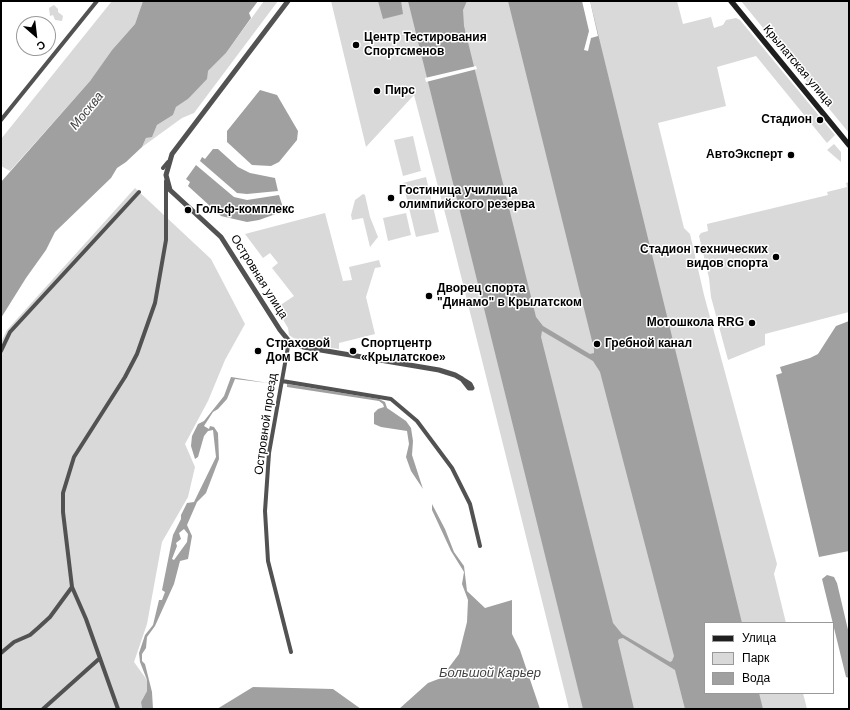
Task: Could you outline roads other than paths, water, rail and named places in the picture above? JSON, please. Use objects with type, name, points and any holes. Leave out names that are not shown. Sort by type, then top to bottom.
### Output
[{"type":"main road","name":"Крылатская улица","points":[[731,1],[849,145]]},
{"type":"street","points":[[1,120],[97,1]]},
{"type":"street","points":[[163,168],[180,143],[288,1]]},
{"type":"street","points":[[118,709],[72,587],[62,512],[63,493],[74,457],[125,377],[137,354],[155,303],[166,240],[166,181],[168,162]]},
{"type":"street","name":"Островная улица","points":[[166,181],[170,190],[222,237],[280,330],[289,341]]},
{"type":"street","points":[[1,351],[10,332],[139,192]]},
{"type":"street","points":[[289,341],[303,347],[439,370],[462,379],[470,384]]},
{"type":"street","name":"Островной проезд","points":[[289,341],[269,453],[265,511],[268,561],[292,652]]},
{"type":"street","points":[[282,381],[391,399],[417,421],[452,468],[470,504],[480,546]]},
{"type":"street","points":[[1,653],[14,642],[30,635],[50,617],[72,587]]},
{"type":"street","points":[[43,709],[100,658]]},
{"type":"water","name":"Москва","points":[[143,1],[258,1],[249,13],[251,18],[226,53],[208,71],[207,79],[188,99],[176,107],[173,115],[157,125],[152,137],[146,138],[142,147],[117,168],[111,178],[55,232],[46,250],[26,278],[1,318],[1,182],[90,81],[112,50],[135,24]]},
{"type":"water","points":[[378,1],[401,1],[403,14],[383,19]]},
{"type":"water","name":"Гребной канал","points":[[408,1],[467,1],[463,10],[464,26],[536,317],[543,326],[590,354],[594,353],[594,349],[508,1],[590,1],[742,622],[704,622],[704,694],[759,694],[763,709],[685,709],[675,670],[623,638],[619,639],[618,641],[634,709],[583,709]],"holes":[[[542,331],[593,361],[600,372],[674,656],[670,662],[622,634],[613,623],[541,337]]]},
{"type":"water","points":[[260,90],[277,95],[298,131],[297,140],[279,162],[271,166],[252,165],[227,142],[227,131]]},
{"type":"water","points":[[213,149],[218,149],[238,167],[250,173],[275,178],[278,191],[247,194],[237,193],[200,161],[202,157],[205,159]]},
{"type":"water","points":[[196,165],[234,197],[247,200],[279,195],[284,211],[259,220],[247,222],[221,216],[188,186],[190,182],[186,179]]},
{"type":"water","points":[[849,321],[849,551],[819,557],[776,375],[782,373],[780,367],[818,354],[836,326]]},
{"type":"water","points":[[231,377],[268,383],[235,379],[227,399],[218,409],[213,412],[204,426],[209,429],[210,426],[214,427],[218,433],[219,459],[206,493],[197,502],[187,525],[192,536],[188,559],[180,561],[174,584],[155,626],[147,637],[146,648],[142,654],[142,661],[145,664],[152,692],[153,709],[142,709],[141,702],[147,691],[147,680],[140,662],[139,653],[145,635],[153,625],[159,600],[162,600],[165,592],[162,590],[173,535],[187,503],[194,502],[216,457],[213,430],[208,431],[204,436],[198,457],[195,459],[191,446],[192,436],[198,424],[204,421],[224,396]],"holes":[[[184,529],[188,534],[187,542],[174,560],[172,559],[177,546],[176,543],[181,539],[179,533]]]},
{"type":"water","points":[[287,384],[379,399],[385,402],[387,408],[406,421],[411,428],[413,441],[412,455],[423,489],[411,471],[406,457],[409,444],[407,431],[381,427],[374,424],[374,413],[378,409],[384,407],[383,404],[379,401],[287,387]]},
{"type":"water","name":"Большой Карьер","points":[[432,504],[445,529],[454,552],[464,566],[467,591],[485,608],[512,600],[512,634],[520,650],[540,709],[399,709],[428,683],[441,678],[459,654],[467,622],[468,600],[462,584],[464,572],[451,551],[432,510]]},
{"type":"water","points":[[827,575],[834,577],[837,583],[849,634],[849,678],[846,677],[834,628],[834,622],[833,622],[822,579]]},
{"type":"water","points":[[253,687],[333,689],[361,709],[217,709]]},
{"type":"place","name":"Центр Тестирования Спортсменов","points":[[356,45]]},
{"type":"place","name":"Пирс","points":[[377,91]]},
{"type":"place","name":"Стадион","points":[[820,120]]},
{"type":"place","name":"АвтоЭксперт","points":[[791,155]]},
{"type":"place","name":"Гостиница училища олимпийского резерва","points":[[391,198]]},
{"type":"place","name":"Гольф-комплекс","points":[[188,210]]},
{"type":"place","name":"Стадион технических видов спорта","points":[[776,257]]},
{"type":"place","name":"Дворец спорта \"Динамо\" в Крылатском","points":[[429,296]]},
{"type":"place","name":"Мотошкола RRG","points":[[752,323]]},
{"type":"place","name":"Гребной канал","points":[[597,344]]},
{"type":"place","name":"Страховой Дом ВСК","points":[[258,351]]},
{"type":"place","name":"Спортцентр «Крылатское»","points":[[353,351]]}]
